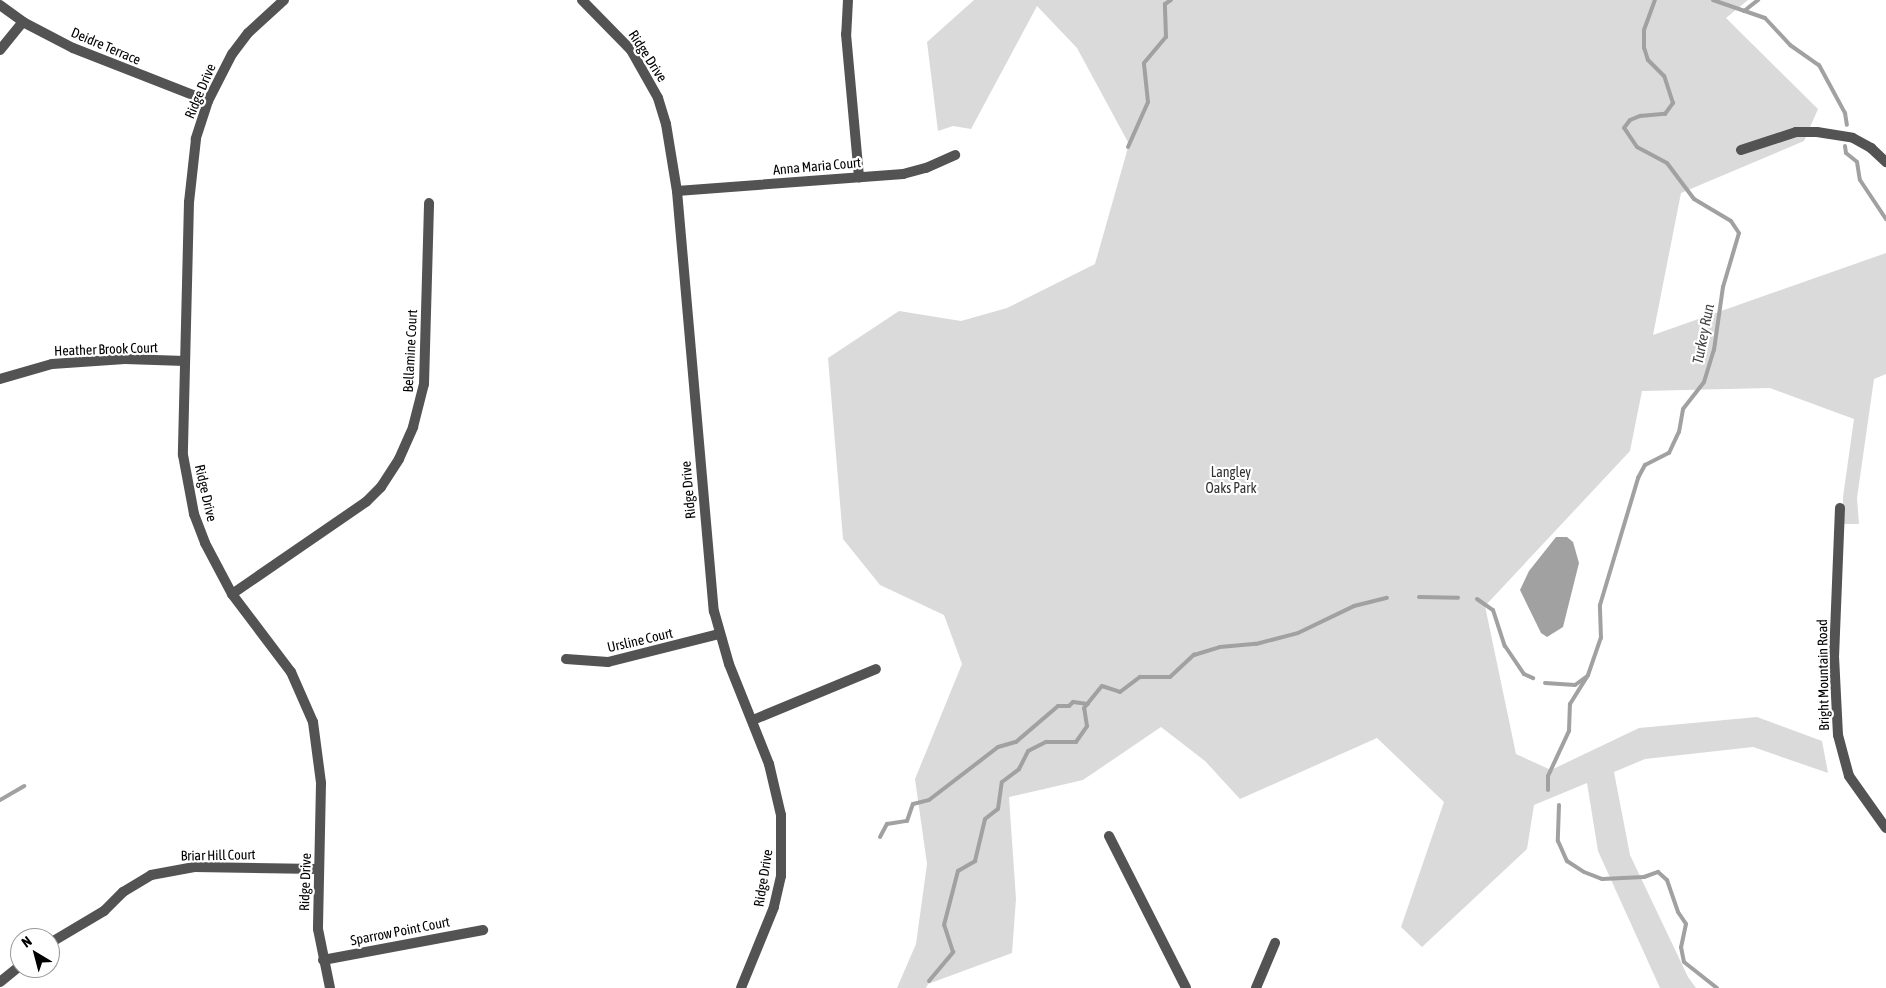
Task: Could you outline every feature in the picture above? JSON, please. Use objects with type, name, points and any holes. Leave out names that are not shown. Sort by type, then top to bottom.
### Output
[{"type":"street","name":"Ridge Drive","points":[[284,0],[248,33],[232,54],[208,101],[191,169],[183,455],[187,486],[205,543],[232,594],[291,672],[312,722],[321,783],[316,901],[323,960],[330,988]]},
{"type":"street","name":"Ridge Drive","points":[[582,0],[614,29],[646,73],[666,124],[677,191],[706,535],[719,634],[753,720],[776,788],[783,843],[774,907],[742,988]]},
{"type":"street","points":[[848,0],[846,34],[859,177]]},
{"type":"street","name":"Deidre Terrace","points":[[0,5],[23,22],[114,66],[208,101]]},
{"type":"street","points":[[0,50],[23,22]]},
{"type":"street","points":[[1741,150],[1796,132],[1817,132],[1852,138],[1871,148],[1886,162]]},
{"type":"street","name":"Anna Maria Court","points":[[677,191],[903,174],[926,168],[955,154]]},
{"type":"street","name":"Bellamine Court","points":[[232,594],[366,502],[399,459],[412,426],[424,384],[429,203]]},
{"type":"street","name":"Heather Brook Court","points":[[0,380],[52,364],[125,359],[185,361]]},
{"type":"street","name":"Bright Mountain Road","points":[[1840,508],[1834,656],[1838,736],[1849,776],[1886,828]]},
{"type":"street","name":"Ursline Court","points":[[566,659],[608,662],[719,634]]},
{"type":"street","points":[[753,720],[876,669]]},
{"type":"street","points":[[1109,836],[1186,988]]},
{"type":"street","name":"Briar Hill Court","points":[[60,937],[104,912],[123,892],[151,875],[194,867],[318,869]]},
{"type":"street","name":"Sparrow Point Court","points":[[323,960],[483,930]]},
{"type":"street","points":[[1256,988],[1274,943]]},
{"type":"street","points":[[0,982],[10,974]]},
{"type":"green space","name":"Langley Oaks Park","points":[[974,0],[1748,0],[1726,18],[1818,109],[1804,141],[1681,193],[1653,335],[1886,253],[1886,374],[1874,379],[1857,498],[1859,524],[1843,524],[1843,497],[1854,419],[1770,388],[1642,391],[1630,451],[1485,606],[1516,754],[1551,770],[1639,728],[1757,717],[1822,741],[1828,773],[1753,747],[1645,759],[1614,772],[1630,855],[1688,977],[1696,988],[1660,988],[1598,851],[1587,783],[1534,805],[1527,849],[1422,947],[1401,927],[1444,802],[1377,738],[1240,799],[1205,761],[1161,727],[1083,780],[1009,797],[1016,899],[1012,953],[928,984],[926,988],[897,988],[916,944],[927,864],[915,779],[962,664],[944,615],[880,585],[843,539],[828,358],[899,311],[961,321],[1007,308],[1095,264],[1129,144],[1077,48],[1037,6],[971,129],[953,126],[938,131],[927,42]]},
{"type":"shaded area","points":[[1556,537],[1567,537],[1573,542],[1579,563],[1563,627],[1547,637],[1541,633],[1520,590],[1529,571]]},
{"type":"waterway","points":[[1128,147],[1148,102],[1144,63],[1166,37],[1165,4],[1171,0]]},
{"type":"waterway","name":"Turkey Run","points":[[1548,790],[1548,776],[1569,731],[1570,704],[1588,675],[1601,638],[1600,605],[1638,478],[1645,465],[1669,453],[1679,432],[1683,409],[1704,382],[1714,350],[1723,287],[1739,233],[1731,221],[1694,199],[1667,163],[1637,147],[1624,128],[1630,120],[1640,116],[1665,114],[1673,103],[1664,76],[1648,60],[1644,48],[1644,30],[1655,0]]},
{"type":"waterway","points":[[1713,0],[1765,18],[1790,45],[1819,65],[1845,113],[1847,125]]},
{"type":"waterway","points":[[1744,11],[1758,0]]},
{"type":"waterway","points":[[1845,146],[1846,153],[1857,162],[1860,180],[1886,219]]},
{"type":"waterway","points":[[1419,597],[1458,598]]},
{"type":"waterway","points":[[929,981],[953,952],[944,925],[958,871],[975,861],[985,819],[998,809],[1002,782],[1019,769],[1028,751],[1046,742],[1076,742],[1087,726],[1084,708],[1102,686],[1120,692],[1140,677],[1170,677],[1194,655],[1220,647],[1256,644],[1298,633],[1354,606],[1387,598]]},
{"type":"waterway","points":[[1477,599],[1493,610],[1505,646],[1524,674],[1533,678]]},
{"type":"waterway","points":[[1545,683],[1575,685],[1586,677]]},
{"type":"waterway","points":[[880,837],[887,824],[907,821],[913,804],[929,800],[998,747],[1016,742],[1058,706],[1069,706],[1073,702],[1088,704]]},
{"type":"waterway","points":[[0,800],[24,786]]},
{"type":"waterway","name":"Turkey Run","points":[[1559,805],[1558,841],[1567,861],[1584,872],[1602,879],[1644,877],[1658,872],[1667,880],[1678,912],[1686,924],[1681,947],[1684,962],[1717,988]]}]
